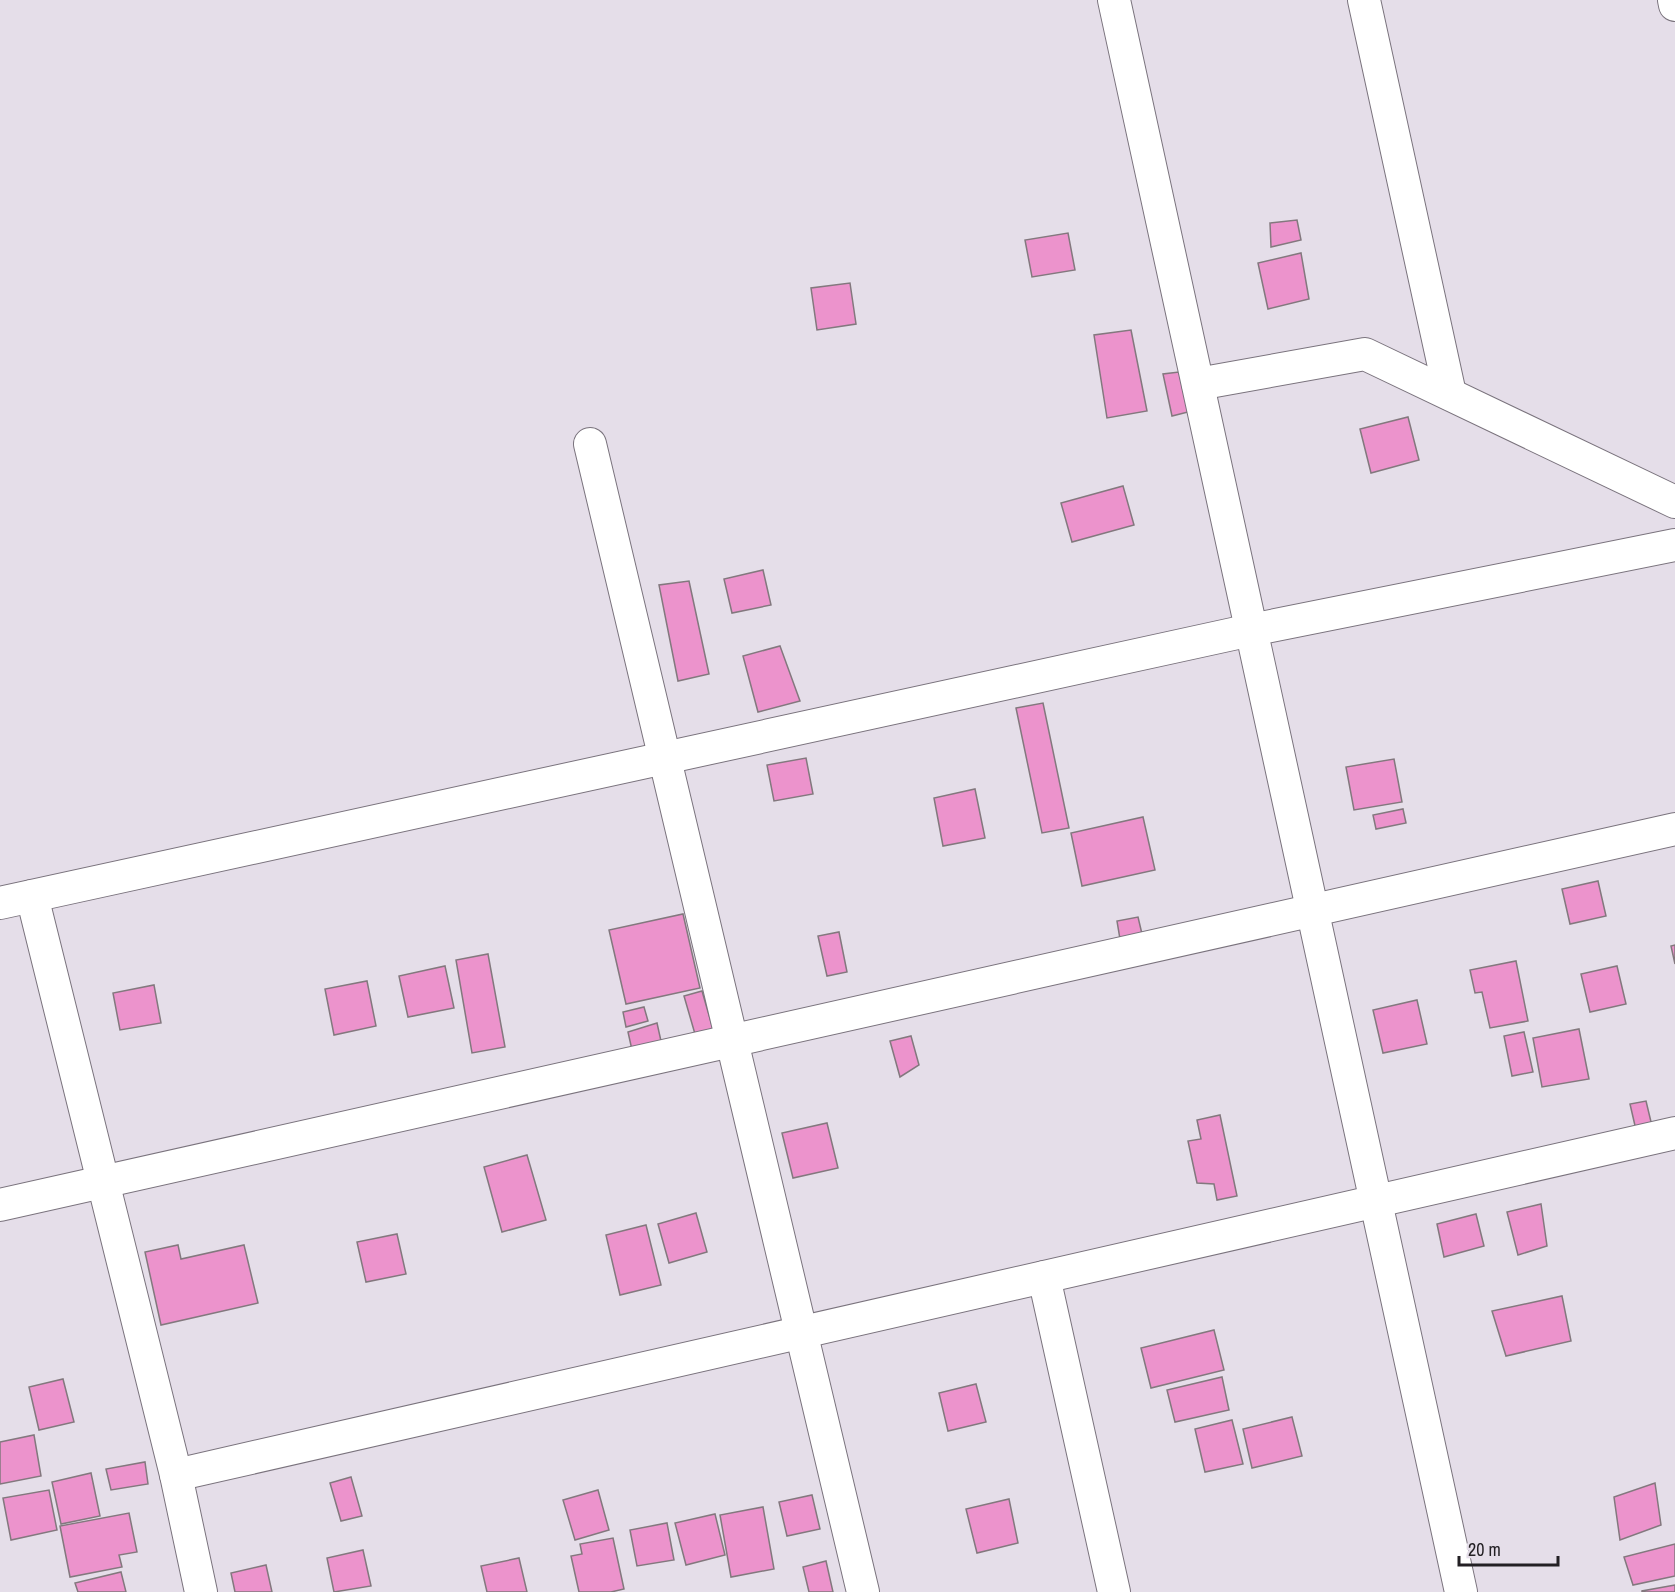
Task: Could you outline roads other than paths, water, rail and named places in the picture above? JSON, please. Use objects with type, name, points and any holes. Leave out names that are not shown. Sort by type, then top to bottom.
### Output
[{"type":"street","points":[[1114,0],[1461,1592]]},
{"type":"street","points":[[1364,0],[1450,394]]},
{"type":"street","points":[[1674,0],[1675,5]]},
{"type":"street","points":[[1198,384],[1365,354],[1675,502]]},
{"type":"street","points":[[590,444],[863,1592]]},
{"type":"street","points":[[0,903],[1251,630],[1675,544]]},
{"type":"street","points":[[0,1205],[1675,829]]},
{"type":"street","points":[[33,896],[176,1475],[201,1592]]},
{"type":"street","points":[[176,1475],[1675,1132]]},
{"type":"street","points":[[1044,1277],[1114,1592]]}]
